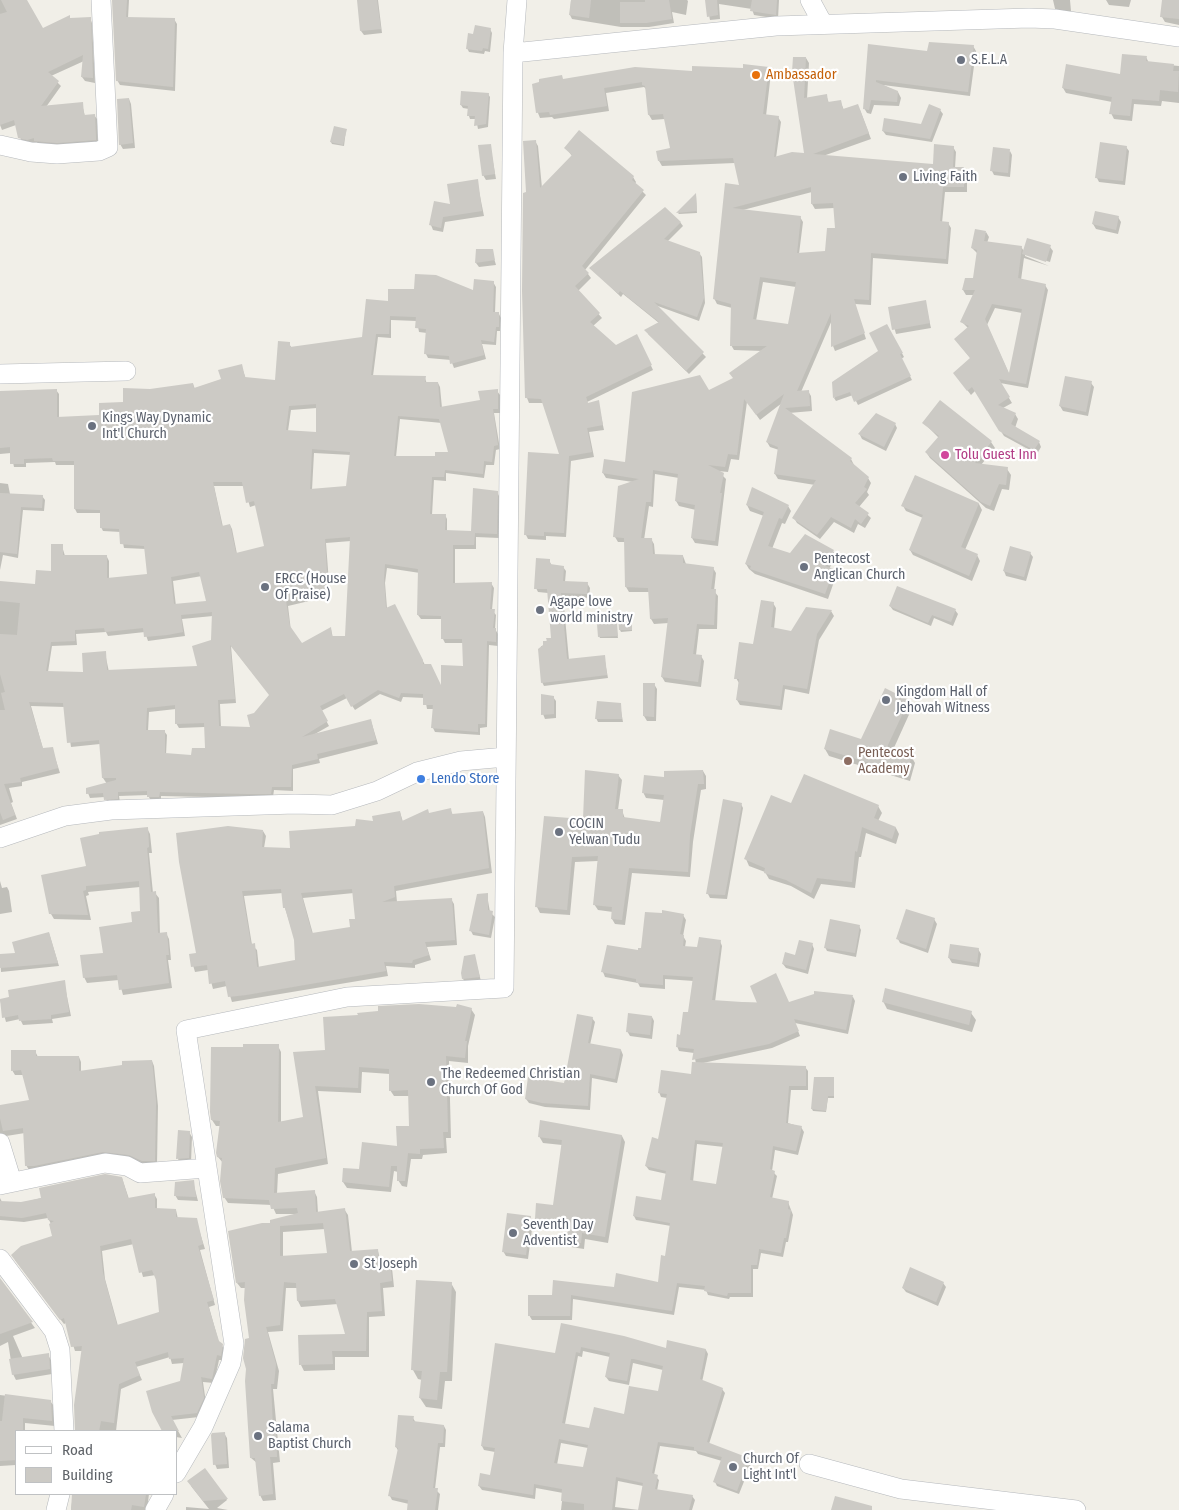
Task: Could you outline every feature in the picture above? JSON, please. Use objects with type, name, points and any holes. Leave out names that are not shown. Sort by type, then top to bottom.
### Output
[{"type":"street","points":[[0,145],[31,152],[57,154],[99,152],[108,147],[101,0]]},
{"type":"street","points":[[178,1471],[204,1427],[231,1363],[234,1344],[186,1030],[347,997],[504,988],[513,52],[517,0]]},
{"type":"street","points":[[810,0],[823,24]]},
{"type":"street","points":[[513,52],[776,26],[823,24],[1055,19],[1179,37]]},
{"type":"street","points":[[0,374],[126,371]]},
{"type":"street","points":[[0,838],[65,816],[111,810],[296,804],[332,805],[377,791],[417,772],[461,762],[506,757]]},
{"type":"street","points":[[0,1143],[6,1184],[105,1163],[127,1166],[140,1172],[207,1168]]},
{"type":"street","points":[[0,1259],[54,1330],[60,1350],[64,1430]]},
{"type":"street","points":[[809,1464],[901,1490],[1076,1510]]},
{"type":"street","points":[[56,1510],[60,1495]]},
{"type":"street","points":[[155,1510],[163,1495]]},
{"type":"building","points":[[1,0],[27,0],[43,28],[70,15],[70,18],[91,17],[93,78],[81,77],[83,55],[48,72],[59,81],[41,106],[83,102],[84,115],[95,114],[96,140],[57,143],[34,141],[34,138],[27,140],[18,138],[14,120],[0,125],[0,14],[7,12]]},
{"type":"building","points":[[112,0],[127,0],[126,17],[175,18],[173,87],[116,81]]},
{"type":"building","points":[[357,0],[377,0],[381,29],[360,31]]},
{"type":"building","points":[[571,0],[591,0],[589,18],[569,15]]},
{"type":"building","points":[[645,0],[669,0],[672,19],[646,23],[620,23],[620,2],[645,2]]},
{"type":"building","points":[[705,0],[717,0],[718,15],[707,17]]},
{"type":"building","points":[[752,0],[777,0],[776,15],[750,11]]},
{"type":"building","points":[[1162,0],[1179,0],[1179,19],[1160,17]]},
{"type":"building","points":[[475,25],[491,28],[488,49],[483,48],[482,51],[466,49],[468,33],[473,34]]},
{"type":"building","points":[[929,42],[974,45],[968,92],[876,80],[876,82],[898,91],[897,102],[871,100],[869,110],[863,109],[868,44],[927,51]]},
{"type":"building","points":[[1122,54],[1147,56],[1146,61],[1174,64],[1173,71],[1179,71],[1178,92],[1160,90],[1159,101],[1132,99],[1130,116],[1109,114],[1112,97],[1062,88],[1066,64],[1120,74]]},
{"type":"building","points":[[793,57],[806,57],[804,98],[827,94],[828,102],[841,100],[843,109],[858,104],[869,133],[813,154],[933,164],[934,144],[954,146],[953,167],[964,167],[964,187],[943,187],[940,221],[949,222],[946,259],[871,253],[869,300],[854,299],[865,333],[831,347],[831,313],[797,391],[809,390],[810,406],[785,408],[852,458],[850,461],[869,477],[864,487],[867,489],[855,503],[869,513],[861,524],[855,519],[851,528],[831,517],[817,535],[792,518],[816,480],[774,474],[778,447],[766,442],[784,394],[756,415],[744,399],[737,455],[728,454],[725,467],[708,465],[724,473],[715,541],[691,538],[695,505],[675,501],[678,474],[653,470],[651,502],[646,502],[641,538],[652,538],[653,554],[683,555],[683,563],[714,567],[711,589],[716,589],[714,625],[697,624],[693,654],[702,655],[698,682],[661,677],[668,618],[650,619],[648,588],[625,587],[624,538],[613,537],[618,486],[639,479],[602,473],[604,459],[625,462],[632,392],[700,375],[709,390],[733,378],[729,373],[767,346],[730,346],[731,304],[713,299],[725,183],[739,185],[733,158],[658,161],[656,151],[670,148],[663,114],[648,115],[645,86],[642,85],[642,82],[604,88],[607,106],[550,115],[549,112],[536,113],[532,84],[539,82],[539,79],[562,75],[563,79],[635,67],[692,71],[692,66],[743,68],[743,64],[769,67],[763,114],[779,116],[774,157],[792,152],[804,153],[792,72]],"holes":[[[811,187],[811,204],[833,203],[835,228],[827,228],[825,251],[797,253],[801,216],[732,208]],[[760,277],[796,282],[788,324],[753,319]]]},
{"type":"building","points":[[461,91],[489,93],[486,124],[474,126],[475,116],[467,116],[468,106],[460,105]]},
{"type":"building","points":[[129,98],[133,143],[119,145],[117,99]]},
{"type":"building","points":[[929,104],[941,109],[930,139],[882,131],[884,118],[921,124]]},
{"type":"building","points":[[334,126],[347,129],[343,145],[330,142]]},
{"type":"building","points":[[579,130],[634,176],[632,180],[644,190],[582,266],[589,273],[575,286],[600,313],[590,322],[616,345],[637,334],[652,365],[586,397],[588,403],[599,400],[603,425],[587,428],[592,452],[569,456],[564,533],[544,532],[544,536],[524,535],[528,452],[559,454],[541,399],[525,398],[522,291],[523,193],[526,192],[523,141],[536,140],[540,188],[572,155],[564,148]]},
{"type":"building","points":[[1100,142],[1127,146],[1123,181],[1095,178]]},
{"type":"building","points":[[491,144],[495,174],[482,176],[478,145]]},
{"type":"building","points":[[993,147],[1010,149],[1008,173],[990,171]]},
{"type":"building","points":[[478,179],[482,211],[443,217],[441,228],[429,225],[434,201],[450,204],[447,184]]},
{"type":"building","points":[[696,193],[697,211],[676,213]]},
{"type":"building","points":[[665,207],[681,222],[664,239],[700,252],[704,298],[697,317],[654,302],[704,352],[686,371],[644,330],[659,322],[620,291],[618,294],[589,268]]},
{"type":"building","points":[[1095,211],[1119,216],[1116,230],[1092,224]]},
{"type":"building","points":[[975,229],[986,231],[984,241],[1022,246],[1018,278],[1046,284],[1026,384],[999,379],[1010,397],[998,405],[1016,413],[1011,424],[1040,441],[1034,450],[999,431],[972,387],[967,391],[953,373],[970,358],[954,339],[969,326],[960,322],[975,290],[962,290],[965,278],[973,278],[977,250],[971,248]],"holes":[[[992,304],[1022,309],[1009,373],[985,319]]]},
{"type":"building","points":[[1027,238],[1051,245],[1046,262],[1022,254]]},
{"type":"building","points":[[476,249],[493,249],[495,260],[475,263]]},
{"type":"building","points":[[415,274],[436,275],[473,290],[474,279],[494,281],[493,312],[499,312],[499,327],[496,327],[494,342],[481,340],[484,355],[450,364],[449,356],[424,354],[426,329],[415,328],[416,317],[390,316],[389,334],[376,334],[371,375],[426,376],[425,382],[438,382],[440,407],[480,400],[478,391],[498,389],[498,409],[493,409],[498,445],[494,446],[492,462],[484,461],[483,474],[445,470],[444,477],[432,477],[430,514],[446,514],[445,530],[471,531],[473,488],[498,491],[497,534],[475,533],[474,545],[453,545],[453,583],[492,582],[490,609],[495,609],[493,628],[496,628],[496,642],[487,641],[485,724],[478,724],[478,732],[431,728],[433,705],[423,705],[423,694],[401,693],[399,698],[378,690],[351,707],[344,694],[320,706],[328,721],[302,737],[371,719],[376,740],[317,754],[318,759],[292,765],[291,787],[272,787],[271,794],[160,792],[159,797],[147,797],[147,791],[118,792],[118,799],[104,800],[103,793],[86,794],[86,788],[116,780],[116,778],[102,778],[99,740],[67,743],[63,703],[29,702],[43,748],[53,747],[58,768],[20,778],[21,782],[4,784],[15,815],[3,820],[0,812],[0,710],[5,710],[1,693],[5,692],[0,674],[0,634],[17,635],[20,603],[0,601],[0,581],[35,584],[36,570],[51,571],[51,544],[63,544],[63,555],[107,555],[107,578],[147,574],[144,546],[120,544],[119,529],[100,528],[100,510],[74,509],[74,461],[53,461],[52,458],[24,459],[24,464],[10,464],[10,447],[0,448],[0,391],[57,389],[57,417],[99,415],[99,403],[123,402],[123,388],[150,389],[193,383],[194,388],[221,379],[218,370],[242,364],[245,377],[275,380],[278,341],[290,342],[290,347],[362,337],[366,299],[388,301],[388,289],[414,289]],"holes":[[[316,404],[316,432],[286,430],[289,406]],[[398,416],[439,419],[448,452],[435,452],[435,456],[394,456]],[[312,449],[350,452],[346,486],[310,489]],[[213,482],[242,482],[246,503],[254,501],[264,546],[236,553],[230,524],[222,526]],[[350,537],[345,636],[332,636],[331,627],[302,643],[290,626],[286,601],[328,591],[325,539]],[[385,564],[418,569],[417,615],[441,616],[441,639],[462,639],[463,666],[441,665],[441,685],[431,664],[423,664],[423,660],[395,604],[386,608]],[[199,572],[206,601],[174,604],[171,577]],[[212,612],[211,640],[192,646],[197,666],[107,670],[106,651],[82,653],[83,672],[46,671],[51,642],[75,641],[75,630],[104,628],[105,632],[143,628],[144,637],[183,632],[181,615]],[[230,645],[269,695],[254,713],[247,715],[250,727],[219,726],[218,700],[235,699]],[[175,705],[175,724],[204,723],[205,748],[192,748],[191,755],[165,753],[165,730],[146,730],[147,708]]]},
{"type":"building","points":[[926,300],[930,323],[892,330],[888,307]]},
{"type":"building","points":[[887,324],[903,353],[900,354],[911,376],[854,402],[850,392],[833,398],[832,382],[878,351],[869,333]]},
{"type":"building","points":[[1065,376],[1092,381],[1086,412],[1059,406]]},
{"type":"building","points":[[940,400],[992,441],[975,463],[1008,467],[1006,485],[999,484],[990,506],[981,502],[925,452],[939,436],[922,423]]},
{"type":"building","points":[[876,413],[896,423],[884,447],[858,434]]},
{"type":"building","points":[[915,475],[979,503],[961,547],[978,554],[969,576],[909,550],[923,515],[901,506]]},
{"type":"building","points":[[752,487],[789,505],[782,519],[779,518],[768,546],[790,553],[805,534],[834,550],[825,566],[834,569],[825,594],[750,569],[751,566],[745,564],[764,512],[746,505]]},
{"type":"building","points":[[0,493],[43,495],[42,508],[21,507],[17,554],[0,552]]},
{"type":"building","points":[[1010,546],[1031,552],[1024,577],[1003,571]]},
{"type":"building","points":[[536,558],[550,559],[550,564],[564,566],[563,581],[588,582],[587,594],[561,593],[567,659],[605,655],[607,675],[541,683],[538,649],[543,645],[543,641],[547,641],[546,638],[551,638],[547,589],[534,589]]},
{"type":"building","points":[[897,586],[956,609],[951,622],[932,615],[928,623],[889,606]]},
{"type":"building","points":[[761,600],[774,602],[771,627],[791,631],[806,607],[832,610],[817,634],[807,689],[783,685],[780,706],[736,700],[739,679],[734,679],[739,642],[753,644]]},
{"type":"building","points":[[618,614],[632,614],[632,630],[619,630]]},
{"type":"building","points":[[617,623],[618,636],[598,637],[597,624]]},
{"type":"building","points":[[643,683],[655,683],[654,717],[643,716]]},
{"type":"building","points":[[885,688],[909,700],[887,747],[912,755],[906,774],[824,749],[830,729],[861,739]]},
{"type":"building","points":[[541,694],[554,696],[554,714],[541,715]]},
{"type":"building","points":[[597,701],[621,703],[622,719],[595,719]]},
{"type":"building","points":[[585,770],[619,774],[615,809],[623,809],[623,817],[660,822],[664,795],[642,793],[644,775],[664,777],[664,771],[703,770],[704,784],[698,784],[690,835],[688,872],[629,868],[622,920],[611,919],[612,907],[593,905],[598,856],[572,857],[567,910],[535,907],[544,816],[583,819]]},
{"type":"building","points":[[804,774],[879,805],[874,818],[896,827],[892,839],[862,827],[857,852],[855,851],[852,882],[817,878],[811,893],[786,880],[764,873],[765,868],[744,859],[771,795],[791,803]]},
{"type":"building","points":[[723,799],[742,803],[725,895],[706,894]]},
{"type":"building","points":[[451,808],[452,814],[483,811],[489,868],[394,886],[395,897],[382,902],[452,898],[455,940],[425,942],[429,955],[413,960],[412,963],[384,962],[386,971],[228,997],[225,981],[209,984],[207,965],[191,967],[189,954],[196,953],[179,862],[176,833],[228,826],[263,830],[262,847],[290,848],[289,831],[355,826],[356,819],[373,821],[372,816],[400,811],[402,821],[428,809],[429,813]],"holes":[[[281,889],[283,908],[285,908],[294,940],[295,960],[257,967],[255,943],[251,944],[242,891]],[[352,889],[355,919],[349,919],[350,927],[312,933],[301,893]]]},
{"type":"building","points":[[148,827],[149,847],[147,848],[151,892],[156,891],[158,933],[167,932],[169,955],[166,955],[169,983],[119,990],[117,975],[83,978],[80,955],[103,953],[99,927],[132,922],[131,912],[140,911],[139,881],[86,886],[86,890],[83,891],[88,915],[49,914],[41,875],[86,866],[80,838],[99,834],[99,832]]},
{"type":"building","points":[[488,893],[488,910],[493,911],[489,935],[469,931],[477,894]]},
{"type":"building","points":[[906,909],[935,918],[926,949],[896,939]]},
{"type":"building","points":[[662,910],[684,914],[680,934],[684,935],[683,946],[697,947],[699,937],[721,940],[712,1000],[757,1003],[750,986],[776,973],[789,1002],[814,994],[814,991],[853,995],[846,1030],[794,1019],[799,1031],[769,1044],[692,1060],[694,1049],[676,1047],[677,1034],[680,1035],[683,1012],[688,1012],[693,977],[663,975],[663,985],[636,983],[636,979],[601,972],[607,945],[638,950],[638,948],[641,948],[645,912],[662,913]]},
{"type":"building","points":[[830,919],[860,925],[855,953],[824,948]]},
{"type":"building","points":[[49,932],[58,963],[0,968],[0,954],[15,953],[12,942]]},
{"type":"building","points":[[799,940],[813,943],[806,970],[782,964],[785,952],[795,955]]},
{"type":"building","points":[[950,944],[979,948],[977,963],[948,958]]},
{"type":"building","points":[[475,954],[480,977],[462,979],[461,973],[464,956]]},
{"type":"building","points":[[65,980],[69,1012],[51,1015],[51,1019],[19,1021],[18,1015],[2,1018],[0,999],[9,997],[8,990]]},
{"type":"building","points":[[885,988],[972,1011],[969,1025],[882,1002]]},
{"type":"building","points":[[419,1004],[456,1007],[457,1004],[472,1008],[465,1041],[467,1041],[465,1058],[446,1056],[448,1132],[443,1132],[444,1148],[420,1149],[420,1154],[408,1153],[405,1181],[397,1181],[397,1166],[391,1166],[389,1187],[342,1182],[343,1168],[359,1169],[362,1142],[397,1146],[396,1126],[409,1126],[408,1090],[389,1091],[389,1069],[359,1067],[358,1088],[315,1086],[326,1158],[275,1168],[274,1193],[315,1190],[316,1212],[345,1208],[350,1251],[378,1249],[379,1262],[390,1261],[392,1281],[380,1283],[382,1311],[367,1312],[366,1351],[332,1351],[333,1364],[299,1365],[298,1335],[345,1334],[335,1299],[297,1301],[296,1283],[284,1282],[280,1325],[266,1327],[276,1364],[274,1384],[271,1384],[273,1429],[276,1429],[277,1457],[270,1457],[273,1494],[259,1496],[255,1458],[250,1458],[245,1381],[246,1369],[243,1358],[245,1339],[249,1338],[244,1300],[245,1282],[236,1283],[228,1231],[270,1223],[270,1220],[298,1213],[297,1208],[271,1209],[269,1200],[223,1198],[220,1181],[222,1158],[217,1157],[216,1153],[220,1121],[211,1120],[210,1112],[211,1047],[243,1047],[243,1044],[279,1044],[278,1122],[303,1117],[293,1052],[325,1050],[323,1017],[358,1015],[357,1013],[378,1011],[378,1006]],"holes":[[[323,1223],[327,1253],[280,1256],[280,1226]]]},
{"type":"building","points":[[628,1013],[652,1016],[650,1035],[626,1032]]},
{"type":"building","points":[[577,1014],[593,1017],[588,1043],[621,1049],[615,1079],[590,1074],[588,1106],[542,1103],[525,1099],[528,1077],[564,1083]]},
{"type":"building","points":[[11,1050],[36,1050],[36,1056],[79,1056],[79,1071],[122,1065],[122,1061],[152,1060],[156,1101],[155,1161],[142,1161],[129,1155],[103,1152],[34,1166],[25,1166],[23,1128],[3,1131],[0,1118],[0,1105],[29,1100],[21,1070],[11,1071]]},
{"type":"building","points":[[692,1062],[806,1066],[806,1086],[789,1086],[786,1123],[802,1126],[796,1151],[773,1146],[770,1169],[775,1171],[770,1197],[789,1201],[788,1209],[791,1210],[781,1253],[759,1249],[757,1265],[751,1265],[751,1293],[728,1293],[727,1296],[704,1291],[705,1286],[677,1283],[672,1311],[571,1295],[570,1316],[528,1316],[528,1295],[552,1295],[553,1280],[614,1287],[616,1273],[658,1282],[661,1255],[665,1256],[670,1223],[633,1216],[636,1196],[661,1200],[666,1171],[645,1166],[652,1137],[658,1139],[667,1094],[658,1093],[661,1070],[691,1074]],"holes":[[[695,1140],[723,1143],[716,1184],[690,1180]]]},
{"type":"building","points":[[814,1077],[834,1077],[834,1096],[828,1096],[826,1111],[811,1109]]},
{"type":"building","points":[[540,1120],[622,1135],[605,1237],[582,1233],[581,1243],[566,1241],[569,1223],[535,1219],[536,1203],[553,1205],[562,1140],[538,1137]]},
{"type":"building","points":[[178,1130],[190,1131],[189,1158],[176,1159]]},
{"type":"building","points":[[105,1174],[122,1177],[128,1198],[155,1193],[155,1208],[176,1209],[176,1217],[197,1218],[203,1244],[198,1246],[214,1300],[207,1302],[219,1341],[223,1344],[221,1356],[217,1355],[212,1379],[201,1377],[204,1398],[197,1413],[171,1416],[179,1431],[161,1430],[152,1412],[146,1391],[180,1381],[184,1358],[169,1359],[168,1352],[135,1362],[140,1375],[119,1384],[114,1423],[101,1421],[99,1430],[75,1430],[74,1405],[82,1346],[71,1347],[64,1318],[60,1320],[11,1255],[21,1246],[52,1236],[49,1224],[54,1221],[48,1220],[46,1213],[22,1218],[0,1216],[0,1201],[21,1202],[41,1198],[39,1188]],"holes":[[[131,1239],[139,1273],[152,1270],[156,1280],[159,1312],[117,1325],[103,1273],[100,1246]]]},
{"type":"building","points":[[194,1180],[196,1197],[174,1196],[175,1182]]},
{"type":"building","points":[[507,1213],[531,1216],[526,1255],[502,1252]]},
{"type":"building","points":[[910,1267],[944,1282],[936,1302],[902,1288]]},
{"type":"building","points":[[0,1278],[33,1322],[0,1334]]},
{"type":"building","points":[[416,1280],[452,1282],[447,1372],[440,1372],[437,1400],[419,1398],[422,1371],[411,1370]]},
{"type":"building","points":[[561,1323],[624,1336],[666,1348],[667,1340],[706,1349],[700,1379],[723,1388],[707,1442],[749,1458],[737,1491],[713,1482],[722,1457],[694,1450],[694,1447],[658,1442],[652,1473],[658,1475],[655,1489],[693,1495],[689,1510],[638,1510],[643,1483],[616,1477],[612,1510],[584,1510],[584,1504],[561,1501],[562,1489],[534,1484],[533,1495],[478,1486],[480,1473],[490,1475],[495,1448],[481,1446],[495,1343],[555,1353]],"holes":[[[581,1347],[610,1353],[605,1377],[627,1381],[631,1359],[663,1366],[658,1391],[629,1386],[624,1414],[594,1407],[589,1428],[562,1423],[576,1352],[580,1353]],[[559,1439],[588,1445],[583,1467],[554,1463]]]},
{"type":"building","points":[[49,1353],[50,1369],[12,1375],[9,1359]]},
{"type":"building","points":[[5,1394],[51,1400],[52,1421],[23,1418],[23,1430],[15,1430],[15,1460],[0,1461],[0,1421],[2,1421]]},
{"type":"building","points":[[398,1415],[414,1416],[413,1421],[444,1425],[443,1443],[438,1443],[433,1488],[438,1488],[435,1510],[407,1510],[408,1500],[388,1496],[398,1448],[395,1447]]},
{"type":"building","points":[[225,1432],[227,1464],[213,1465],[211,1435],[212,1433]]},
{"type":"building","points":[[205,1468],[228,1499],[203,1501],[187,1481]]},
{"type":"building","points":[[72,1495],[146,1495],[144,1507],[132,1505],[131,1510],[71,1510]]},
{"type":"building","points":[[835,1496],[872,1506],[872,1510],[831,1510]]},
{"type":"place","name":"S.E.L.A","points":[[961,60]]},
{"type":"place","name":"Ambassador","points":[[756,75]]},
{"type":"place","name":"Living Faith","points":[[903,177]]},
{"type":"place","name":"Kings Way Dynamic Int'l Church","points":[[92,426]]},
{"type":"place","name":"Tolu Guest Inn","points":[[945,455]]},
{"type":"place","name":"Pentecost Anglican Church","points":[[804,567]]},
{"type":"place","name":"ERCC (House Of Praise)","points":[[265,587]]},
{"type":"place","name":"Agape love world ministry","points":[[540,610]]},
{"type":"place","name":"Kingdom Hall of Jehovah Witness","points":[[886,700]]},
{"type":"place","name":"Pentecost Academy","points":[[848,761]]},
{"type":"place","name":"Lendo Store","points":[[421,779]]},
{"type":"place","name":"COCIN Yelwan Tudu","points":[[559,832]]},
{"type":"place","name":"The Redeemed Christian Church Of God","points":[[431,1082]]},
{"type":"place","name":"Seventh Day Adventist","points":[[513,1233]]},
{"type":"place","name":"St Joseph","points":[[354,1264]]},
{"type":"place","name":"Salama Baptist Church","points":[[258,1436]]},
{"type":"place","name":"Church Of Light Int'l","points":[[733,1467]]}]
